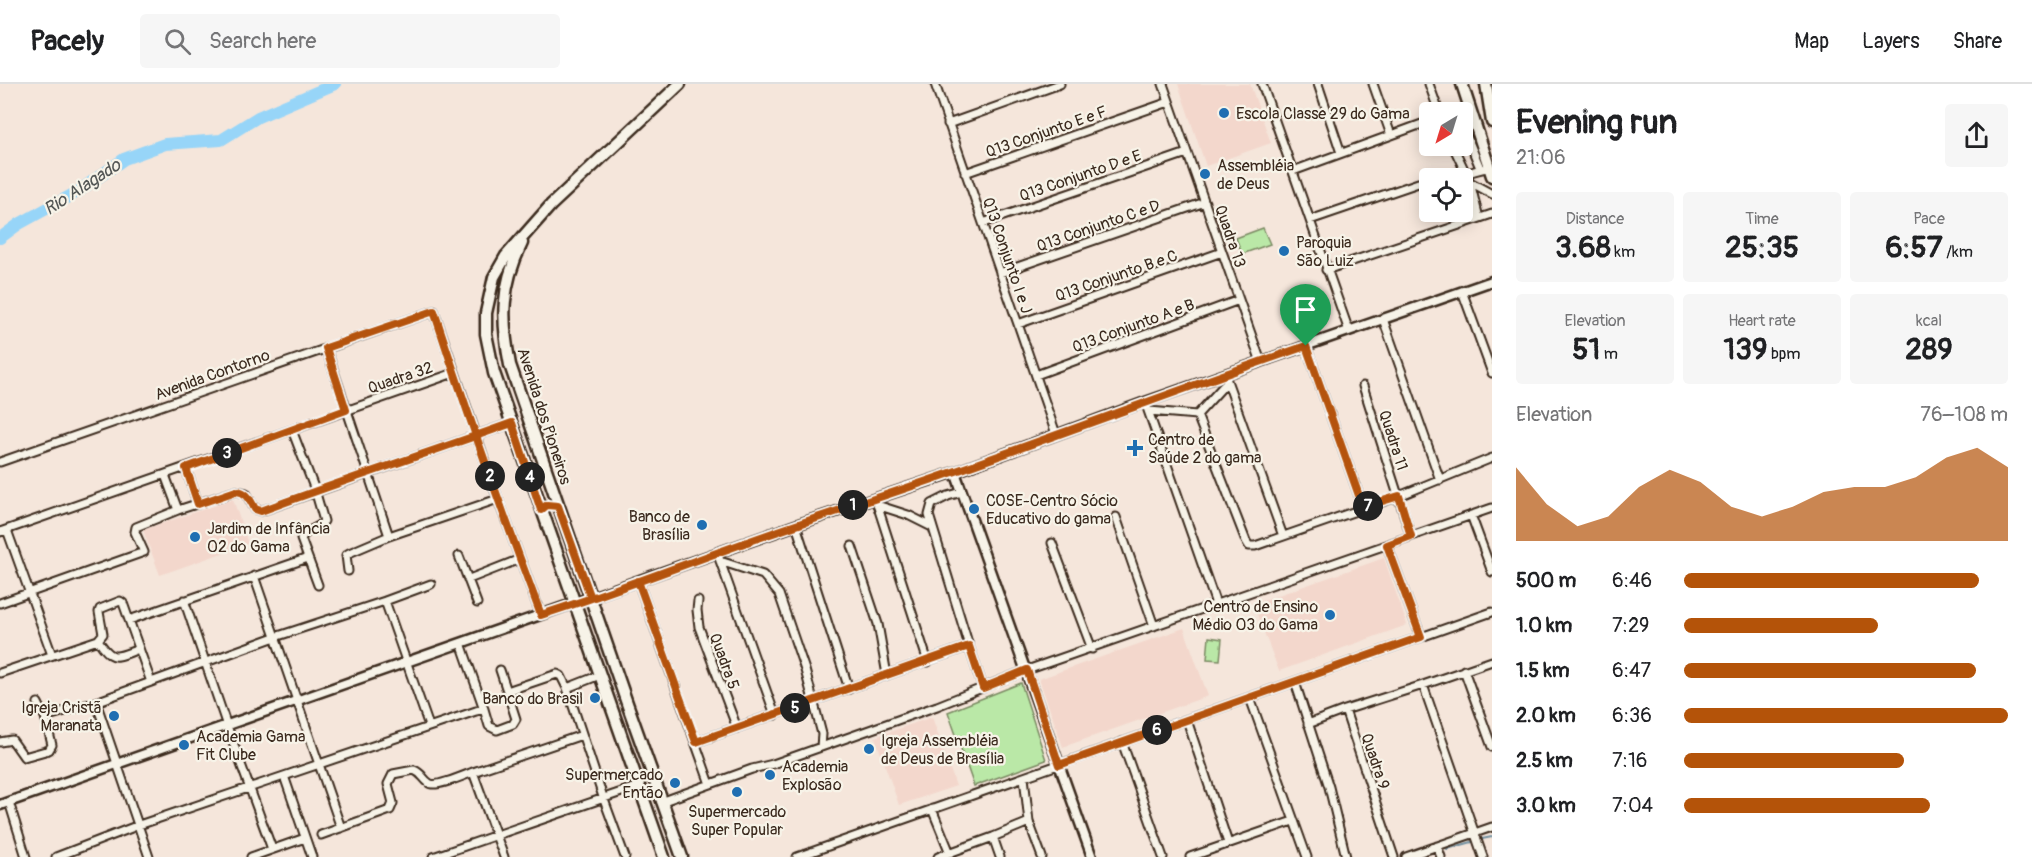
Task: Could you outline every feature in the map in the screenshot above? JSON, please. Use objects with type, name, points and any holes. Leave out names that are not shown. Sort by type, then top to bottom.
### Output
[{"type":"main road","points":[[526,235],[551,204],[680,84]]},
{"type":"main road","points":[[1462,84],[1487,171]]},
{"type":"main road","points":[[1486,84],[1492,122]]},
{"type":"main road","name":"Avenida dos Pioneiros","points":[[526,235],[513,264],[505,295],[504,330],[510,365],[682,857]]},
{"type":"main road","name":"Avenida dos Pioneiros","points":[[526,235],[507,256],[494,278],[486,313],[486,334],[494,373],[664,857]]},
{"type":"main road","points":[[486,334],[493,329],[504,330]]},
{"type":"main road","points":[[541,510],[547,505],[558,506]]},
{"type":"main road","points":[[615,719],[628,706]]},
{"type":"main road","points":[[615,719],[633,720]]},
{"type":"street","name":"Q13 Conjunto I e J","points":[[935,84],[1056,434]]},
{"type":"street","points":[[948,124],[1060,84]]},
{"type":"street","name":"Quadra 13","points":[[1163,84],[1260,362]]},
{"type":"street","points":[[1262,84],[1349,331]]},
{"type":"street","points":[[1318,84],[1341,153]]},
{"type":"street","points":[[1373,84],[1391,135]]},
{"type":"street","points":[[1429,84],[1435,102]]},
{"type":"street","name":"Q13 Conjunto E e F","points":[[965,173],[1169,102]]},
{"type":"street","points":[[1293,171],[1419,125]]},
{"type":"street","points":[[1473,149],[1487,171]]},
{"type":"street","name":"Q13 Conjunto D e E","points":[[982,224],[1187,153]]},
{"type":"street","points":[[1310,220],[1419,183]]},
{"type":"street","points":[[1473,184],[1492,194]]},
{"type":"street","points":[[1473,194],[1479,218]]},
{"type":"street","name":"Q13 Conjunto C e D","points":[[1000,273],[1205,202]]},
{"type":"street","points":[[1326,270],[1492,214]]},
{"type":"street","name":"Q13 Conjunto B e C","points":[[1018,324],[1222,252]]},
{"type":"street","points":[[0,805],[638,581],[719,557],[796,525],[876,501],[1145,402],[1226,379],[1260,362],[1492,280]]},
{"type":"street","points":[[1462,291],[1492,373]]},
{"type":"street","name":"Q13 Conjunto A e B","points":[[1036,375],[1239,300]]},
{"type":"street","name":"Avenida Contorno","points":[[0,462],[434,311],[454,373]]},
{"type":"street","points":[[1383,319],[1440,480]]},
{"type":"street","points":[[1306,346],[1363,507]]},
{"type":"street","points":[[326,348],[389,536]]},
{"type":"street","points":[[454,373],[541,615]]},
{"type":"street","name":"Quadra 32","points":[[4,531],[454,373]]},
{"type":"street","points":[[1197,415],[1226,379]]},
{"type":"street","points":[[1226,379],[1283,536]]},
{"type":"street","name":"Quadra 11","points":[[1363,386],[1411,536]]},
{"type":"street","points":[[1145,402],[1216,604]]},
{"type":"street","points":[[1149,411],[1197,415]]},
{"type":"street","points":[[1197,415],[1249,546],[1255,546],[1399,496],[1492,458]]},
{"type":"street","points":[[0,603],[144,552],[135,532],[136,527],[178,510],[241,491],[246,493],[255,509],[261,511],[315,490],[512,423]]},
{"type":"street","points":[[291,430],[315,490],[324,521],[301,539],[318,585]]},
{"type":"street","points":[[186,468],[198,504]]},
{"type":"street","points":[[955,472],[1092,857]]},
{"type":"street","points":[[165,475],[178,510]]},
{"type":"street","points":[[962,492],[932,504],[929,515],[983,688]]},
{"type":"street","points":[[348,571],[345,560],[349,553],[389,536],[498,499]]},
{"type":"street","points":[[876,501],[932,527]]},
{"type":"street","points":[[876,501],[928,662]]},
{"type":"street","points":[[662,802],[821,747],[1027,670],[1492,508]]},
{"type":"street","points":[[1472,514],[1491,567]]},
{"type":"street","points":[[1116,518],[1155,626]]},
{"type":"street","points":[[796,525],[849,689]]},
{"type":"street","points":[[4,531],[52,655]]},
{"type":"street","points":[[1052,543],[1092,649]]},
{"type":"street","points":[[1387,545],[1421,637]]},
{"type":"street","points":[[852,546],[878,624],[887,675]]},
{"type":"street","points":[[459,556],[477,603]]},
{"type":"street","points":[[719,557],[764,575],[774,586],[801,659],[822,734],[821,747]]},
{"type":"street","points":[[719,557],[775,715]]},
{"type":"street","points":[[129,620],[308,558]]},
{"type":"street","points":[[469,579],[520,560]]},
{"type":"street","points":[[254,576],[341,828]]},
{"type":"street","points":[[638,581],[710,784]]},
{"type":"street","points":[[45,717],[96,702],[275,637],[431,584]]},
{"type":"street","points":[[184,600],[272,849]]},
{"type":"street","name":"Quadra 5","points":[[698,600],[699,627],[737,728]]},
{"type":"street","points":[[385,601],[429,726]]},
{"type":"street","points":[[0,673],[98,640],[103,636],[99,612],[104,606],[122,602],[151,682]]},
{"type":"street","points":[[797,857],[1492,612]]},
{"type":"street","points":[[98,640],[106,654],[115,657],[140,649]]},
{"type":"street","points":[[461,643],[492,729],[497,730],[513,724],[516,719],[500,670]]},
{"type":"street","points":[[696,742],[969,646]]},
{"type":"street","points":[[1308,724],[1492,661]]},
{"type":"street","points":[[1464,670],[1492,747]]},
{"type":"street","points":[[507,691],[557,674],[561,676],[625,857]]},
{"type":"street","points":[[567,688],[600,675]]},
{"type":"street","points":[[1294,682],[1329,788],[1346,857]]},
{"type":"street","points":[[1423,685],[1483,857]]},
{"type":"street","points":[[1250,698],[1306,857]]},
{"type":"street","points":[[96,702],[150,857]]},
{"type":"street","points":[[0,742],[12,740],[24,757],[49,750],[52,745],[45,717],[38,703]]},
{"type":"street","points":[[56,857],[139,825],[484,709]]},
{"type":"street","name":"Quadra 9","points":[[1345,710],[1394,857]]},
{"type":"street","points":[[1187,720],[1228,843]]},
{"type":"street","points":[[321,835],[390,810],[393,803],[388,784],[393,774],[414,770],[422,774],[428,783],[435,785],[582,735]]},
{"type":"street","points":[[1122,742],[1163,857]]},
{"type":"street","points":[[473,772],[504,857]]},
{"type":"street","points":[[284,776],[312,857]]},
{"type":"street","points":[[1024,777],[1029,822],[1042,857]]},
{"type":"street","points":[[438,856],[639,786]]},
{"type":"street","points":[[9,802],[26,857]]},
{"type":"street","points":[[932,809],[955,854]]},
{"type":"street","points":[[1190,857],[1293,821]]},
{"type":"street","points":[[938,857],[955,854],[1029,822]]},
{"type":"street","points":[[1406,857],[1492,827]]},
{"type":"street","points":[[993,837],[1000,857]]},
{"type":"street","points":[[251,857],[305,838]]},
{"type":"street","points":[[1437,846],[1441,857]]},
{"type":"shaded area","name":"Escola Classe 29 do Gama","points":[[1178,84],[1250,84],[1271,143],[1206,166]]},
{"type":"shaded area","name":"Jardim de Infância 02 do Gama","points":[[233,499],[248,544],[160,575],[143,530]]},
{"type":"shaded area","name":"Centro de Ensino Médio 03 do Gama","points":[[1384,558],[1407,625],[1279,671],[1253,604]]},
{"type":"shaded area","points":[[1184,628],[1208,696],[1063,747],[1039,679]]},
{"type":"shaded area","points":[[932,717],[956,786],[899,805],[875,737]]},
{"type":"green space","points":[[1263,228],[1270,244],[1242,254],[1236,238]]},
{"type":"green space","points":[[1209,637],[1222,639],[1220,660],[1207,659]]},
{"type":"green space","points":[[1021,683],[1046,760],[974,786],[948,712]]},
{"type":"waterway","name":"Rio Alagado","points":[[0,238],[19,224],[79,191],[124,159],[165,144],[221,140],[258,117],[335,84]]},
{"type":"waterway","points":[[1482,839],[1492,837]]},
{"type":"waterway","points":[[1447,849],[1472,842]]},
{"type":"waterway","points":[[1421,855],[1433,852]]},
{"type":"place","name":"Escola Classe 29 do Gama","points":[[1224,113]]},
{"type":"place","name":"Assembléia de Deus","points":[[1205,174]]},
{"type":"place","name":"Paroquia São Luiz","points":[[1284,251]]},
{"type":"place","name":"Centro de Saúde 2 do gama","points":[[1135,448]]},
{"type":"place","name":"COSE-Centro Sócio Educativo do gama","points":[[974,509]]},
{"type":"place","name":"Banco de Brasília","points":[[702,525]]},
{"type":"place","name":"Jardim de Infância 02 do Gama","points":[[195,537]]},
{"type":"place","name":"Centro de Ensino Médio 03 do Gama","points":[[1330,615]]},
{"type":"place","name":"Banco do Brasil","points":[[595,698]]},
{"type":"place","name":"Igreja Cristã Maranata","points":[[114,716]]},
{"type":"place","name":"Academia Gama Fit Clube","points":[[184,745]]},
{"type":"place","name":"Igreja Assembléia de Deus de Brasília","points":[[869,749]]},
{"type":"place","name":"Academia Explosão","points":[[770,775]]},
{"type":"place","name":"Supermercado Então","points":[[675,783]]},
{"type":"place","name":"Supermercado Super Popular","points":[[737,792]]},
{"type":"route","points":[[1306,346],[955,472],[875,498],[717,553],[638,581],[591,598],[574,604],[541,615],[498,499],[477,436],[454,373],[434,311],[326,348],[346,410],[186,468],[198,504],[241,491],[246,493],[255,509],[261,511],[315,490],[477,436],[512,423],[541,510],[547,505],[558,506],[591,598],[638,581],[696,742],[969,646],[983,688],[1027,670],[1059,765],[1421,637],[1387,545],[1411,536],[1399,496],[1363,507],[1306,346]]}]
